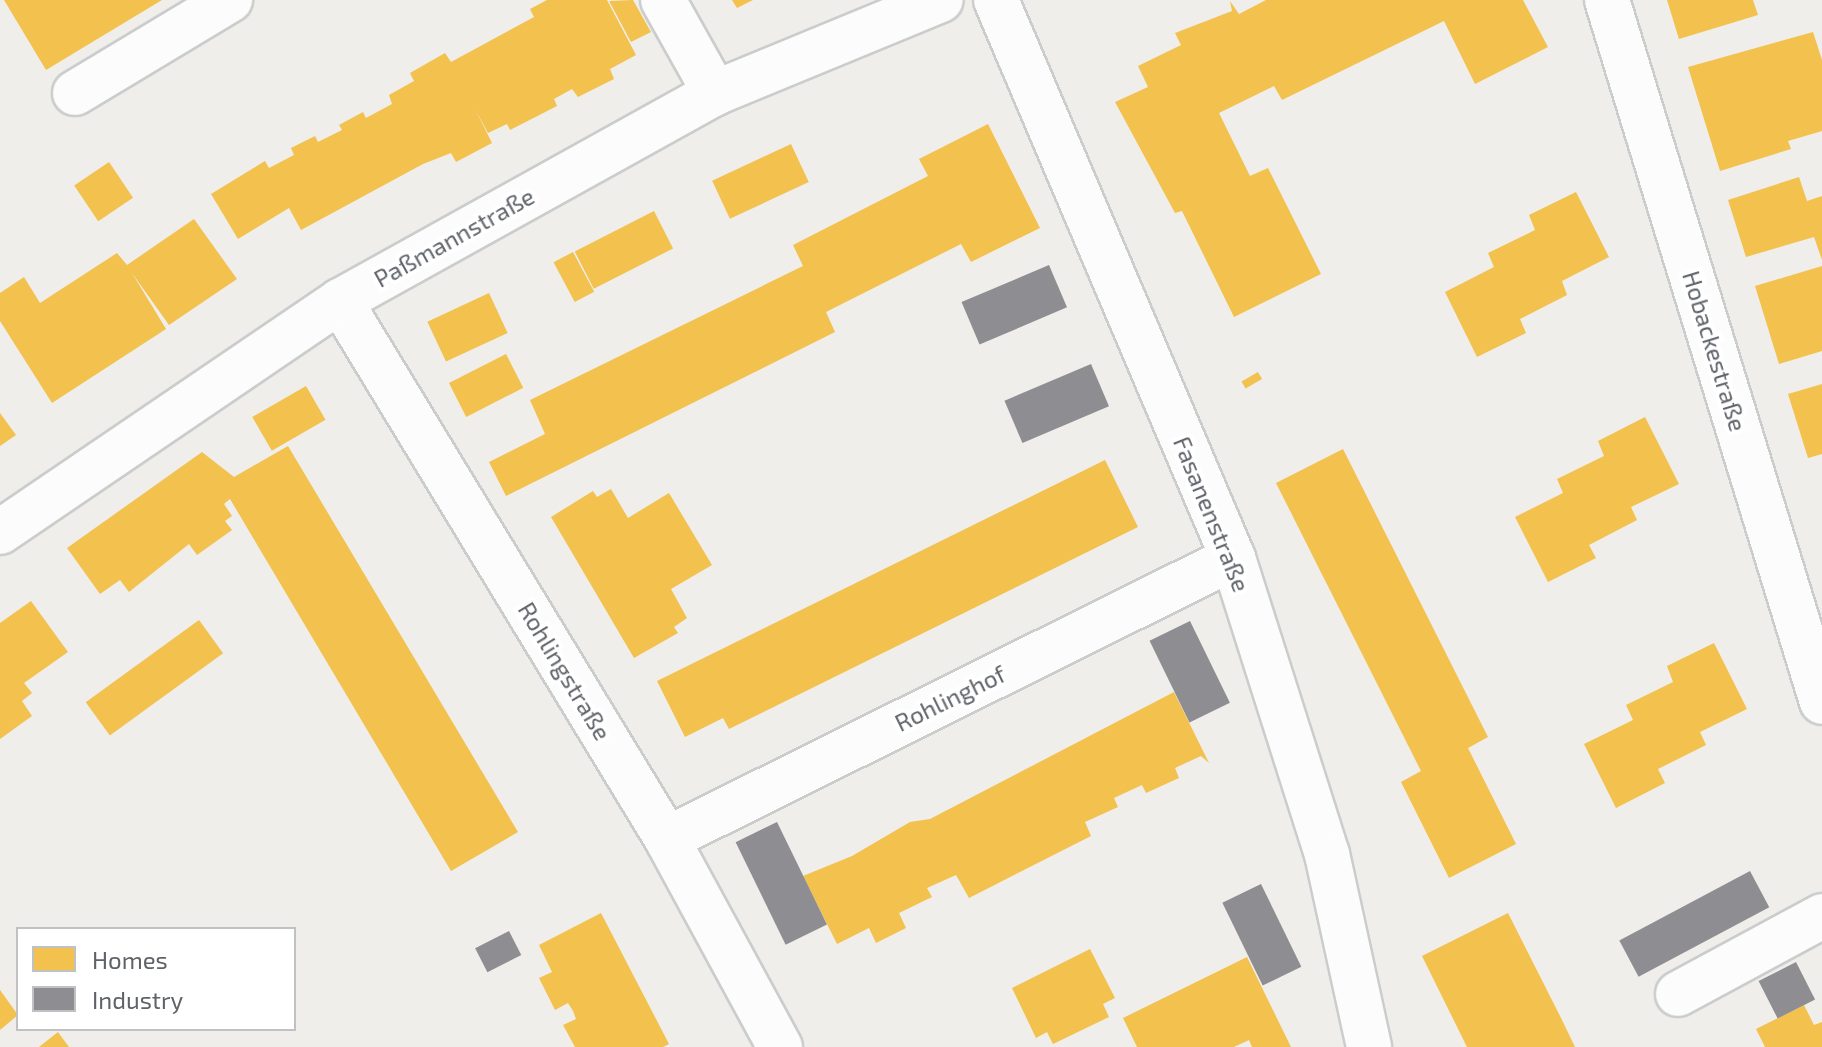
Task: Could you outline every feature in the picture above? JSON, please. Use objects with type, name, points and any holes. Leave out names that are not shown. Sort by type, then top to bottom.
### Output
[{"type":"street","points":[[75,93],[230,0]]},
{"type":"street","points":[[663,0],[715,93]]},
{"type":"street","name":"Paßmannstraße","points":[[0,532],[340,301],[715,93],[941,0]]},
{"type":"street","name":"Fasanenstraße","points":[[996,0],[1233,558],[1327,854],[1369,1047]]},
{"type":"street","name":"Hobackestraße","points":[[1607,0],[1822,702]]},
{"type":"street","name":"Rohlingstraße","points":[[340,301],[667,839],[780,1047]]},
{"type":"street","name":"Rohlinghof","points":[[667,839],[1233,558]]},
{"type":"street","points":[[1678,994],[1822,916]]},
{"type":"building: Homes","points":[[4,0],[162,0],[46,70]]},
{"type":"building: Homes","points":[[547,0],[607,0],[636,55],[610,69],[614,79],[578,97],[572,89],[554,99],[557,106],[510,130],[507,124],[488,133],[475,109],[492,143],[456,162],[451,153],[423,164],[301,230],[289,208],[238,239],[211,194],[265,161],[269,168],[294,155],[291,148],[315,136],[318,142],[342,130],[339,125],[363,112],[366,118],[392,104],[389,95],[414,81],[410,73],[445,53],[451,62],[534,17],[530,9]]},
{"type":"building: Homes","points":[[633,0],[651,32],[631,42],[609,1]]},
{"type":"building: Homes","points":[[732,0],[753,0],[737,8]]},
{"type":"building: Homes","points":[[1266,0],[1523,0],[1548,47],[1475,84],[1444,21],[1282,100],[1274,86],[1219,113],[1250,176],[1268,168],[1321,274],[1234,317],[1182,211],[1175,213],[1115,102],[1148,87],[1138,66],[1181,45],[1175,33],[1232,11],[1230,1],[1239,14]]},
{"type":"building: Homes","points":[[1667,0],[1753,0],[1758,15],[1679,39]]},
{"type":"building: Homes","points":[[1813,32],[1822,60],[1822,131],[1788,141],[1791,149],[1720,171],[1688,67]]},
{"type":"building: Homes","points":[[988,124],[1040,228],[971,262],[961,244],[826,312],[835,332],[506,496],[489,462],[545,434],[530,400],[803,266],[793,245],[928,176],[919,159]]},
{"type":"building: Homes","points":[[791,144],[809,182],[730,219],[712,181]]},
{"type":"building: Homes","points":[[109,162],[133,198],[98,221],[74,185]]},
{"type":"building: Homes","points":[[1799,177],[1807,201],[1822,196],[1822,260],[1814,237],[1746,257],[1728,200]]},
{"type":"building: Homes","points":[[1576,192],[1609,257],[1562,281],[1567,295],[1520,319],[1526,333],[1477,357],[1445,292],[1494,267],[1488,253],[1535,230],[1529,215]]},
{"type":"building: Homes","points":[[654,211],[673,248],[594,289],[575,251]]},
{"type":"building: Homes","points":[[194,219],[237,279],[169,325],[132,273],[166,329],[52,403],[0,321],[0,293],[24,277],[40,303],[117,253],[127,265]]},
{"type":"building: Homes","points":[[573,252],[594,292],[575,302],[554,262]]},
{"type":"building: Homes","points":[[1822,266],[1822,351],[1779,364],[1755,286]]},
{"type":"building: Homes","points":[[489,293],[508,333],[446,362],[427,322]]},
{"type":"building: Homes","points":[[506,354],[523,388],[466,417],[449,383]]},
{"type":"building: Homes","points":[[1258,372],[1262,379],[1246,388],[1242,382]]},
{"type":"building: Homes","points":[[1822,384],[1822,454],[1808,458],[1788,394]]},
{"type":"building: Homes","points":[[306,386],[326,420],[272,451],[252,417]]},
{"type":"building: Homes","points":[[0,413],[16,435],[0,446]]},
{"type":"building: Homes","points":[[1645,417],[1679,484],[1631,507],[1637,520],[1589,545],[1596,558],[1548,582],[1515,517],[1563,493],[1557,479],[1604,456],[1598,441]]},
{"type":"building: Homes","points":[[288,446],[518,832],[451,871],[230,499],[224,504],[232,516],[225,521],[232,530],[197,555],[189,544],[129,592],[120,580],[100,594],[67,548],[202,452],[234,477]]},
{"type":"building: Homes","points":[[1343,449],[1488,737],[1468,748],[1516,844],[1449,878],[1401,782],[1421,771],[1276,483]]},
{"type":"building: Homes","points":[[1105,460],[1138,527],[729,729],[723,718],[685,737],[657,681]]},
{"type":"building: Homes","points":[[611,489],[628,518],[669,493],[712,565],[671,589],[687,618],[674,627],[678,633],[634,658],[551,517],[593,491],[597,497]]},
{"type":"building: Homes","points":[[31,601],[68,652],[24,683],[32,693],[22,701],[32,716],[0,739],[0,623]]},
{"type":"building: Homes","points":[[199,620],[223,653],[110,735],[86,702]]},
{"type":"building: Homes","points":[[1714,643],[1747,709],[1700,732],[1706,745],[1658,769],[1665,783],[1616,808],[1584,744],[1633,720],[1626,705],[1673,682],[1667,666]]},
{"type":"building: Homes","points":[[1174,692],[1209,763],[1201,756],[1175,768],[1179,778],[1146,793],[1142,785],[1114,798],[1118,807],[1085,822],[1091,836],[969,898],[956,875],[927,888],[932,897],[899,913],[906,928],[876,943],[869,928],[837,944],[803,876],[852,856],[910,822],[930,819]]},
{"type":"building: Homes","points":[[601,913],[669,1044],[663,1047],[575,1047],[563,1025],[576,1019],[573,1011],[568,1003],[555,1010],[539,978],[552,972],[539,945]]},
{"type":"building: Homes","points":[[1508,913],[1575,1047],[1467,1047],[1422,956]]},
{"type":"building: Homes","points":[[1090,949],[1115,998],[1103,1004],[1109,1017],[1053,1044],[1047,1032],[1036,1038],[1012,988]]},
{"type":"building: Homes","points":[[1247,957],[1291,1047],[1252,1047],[1249,1040],[1234,1047],[1137,1047],[1123,1018]]},
{"type":"building: Homes","points":[[0,990],[16,1017],[0,1030]]},
{"type":"building: Homes","points":[[1804,1005],[1814,1025],[1822,1022],[1822,1047],[1765,1047],[1756,1029]]},
{"type":"building: Homes","points":[[58,1032],[69,1047],[39,1047]]},
{"type":"building: Industry","points":[[1049,265],[1067,307],[980,344],[962,302]]},
{"type":"building: Industry","points":[[1091,364],[1109,406],[1022,443],[1004,401]]},
{"type":"building: Industry","points":[[1190,621],[1230,703],[1189,723],[1150,641]]},
{"type":"building: Industry","points":[[777,822],[827,924],[786,945],[736,842]]},
{"type":"building: Industry","points":[[1750,871],[1769,907],[1639,977],[1619,940]]},
{"type":"building: Industry","points":[[1261,884],[1301,967],[1263,986],[1222,903]]},
{"type":"building: Industry","points":[[509,931],[521,955],[487,972],[475,948]]},
{"type":"building: Industry","points":[[1796,962],[1815,999],[1778,1018],[1759,981]]}]
